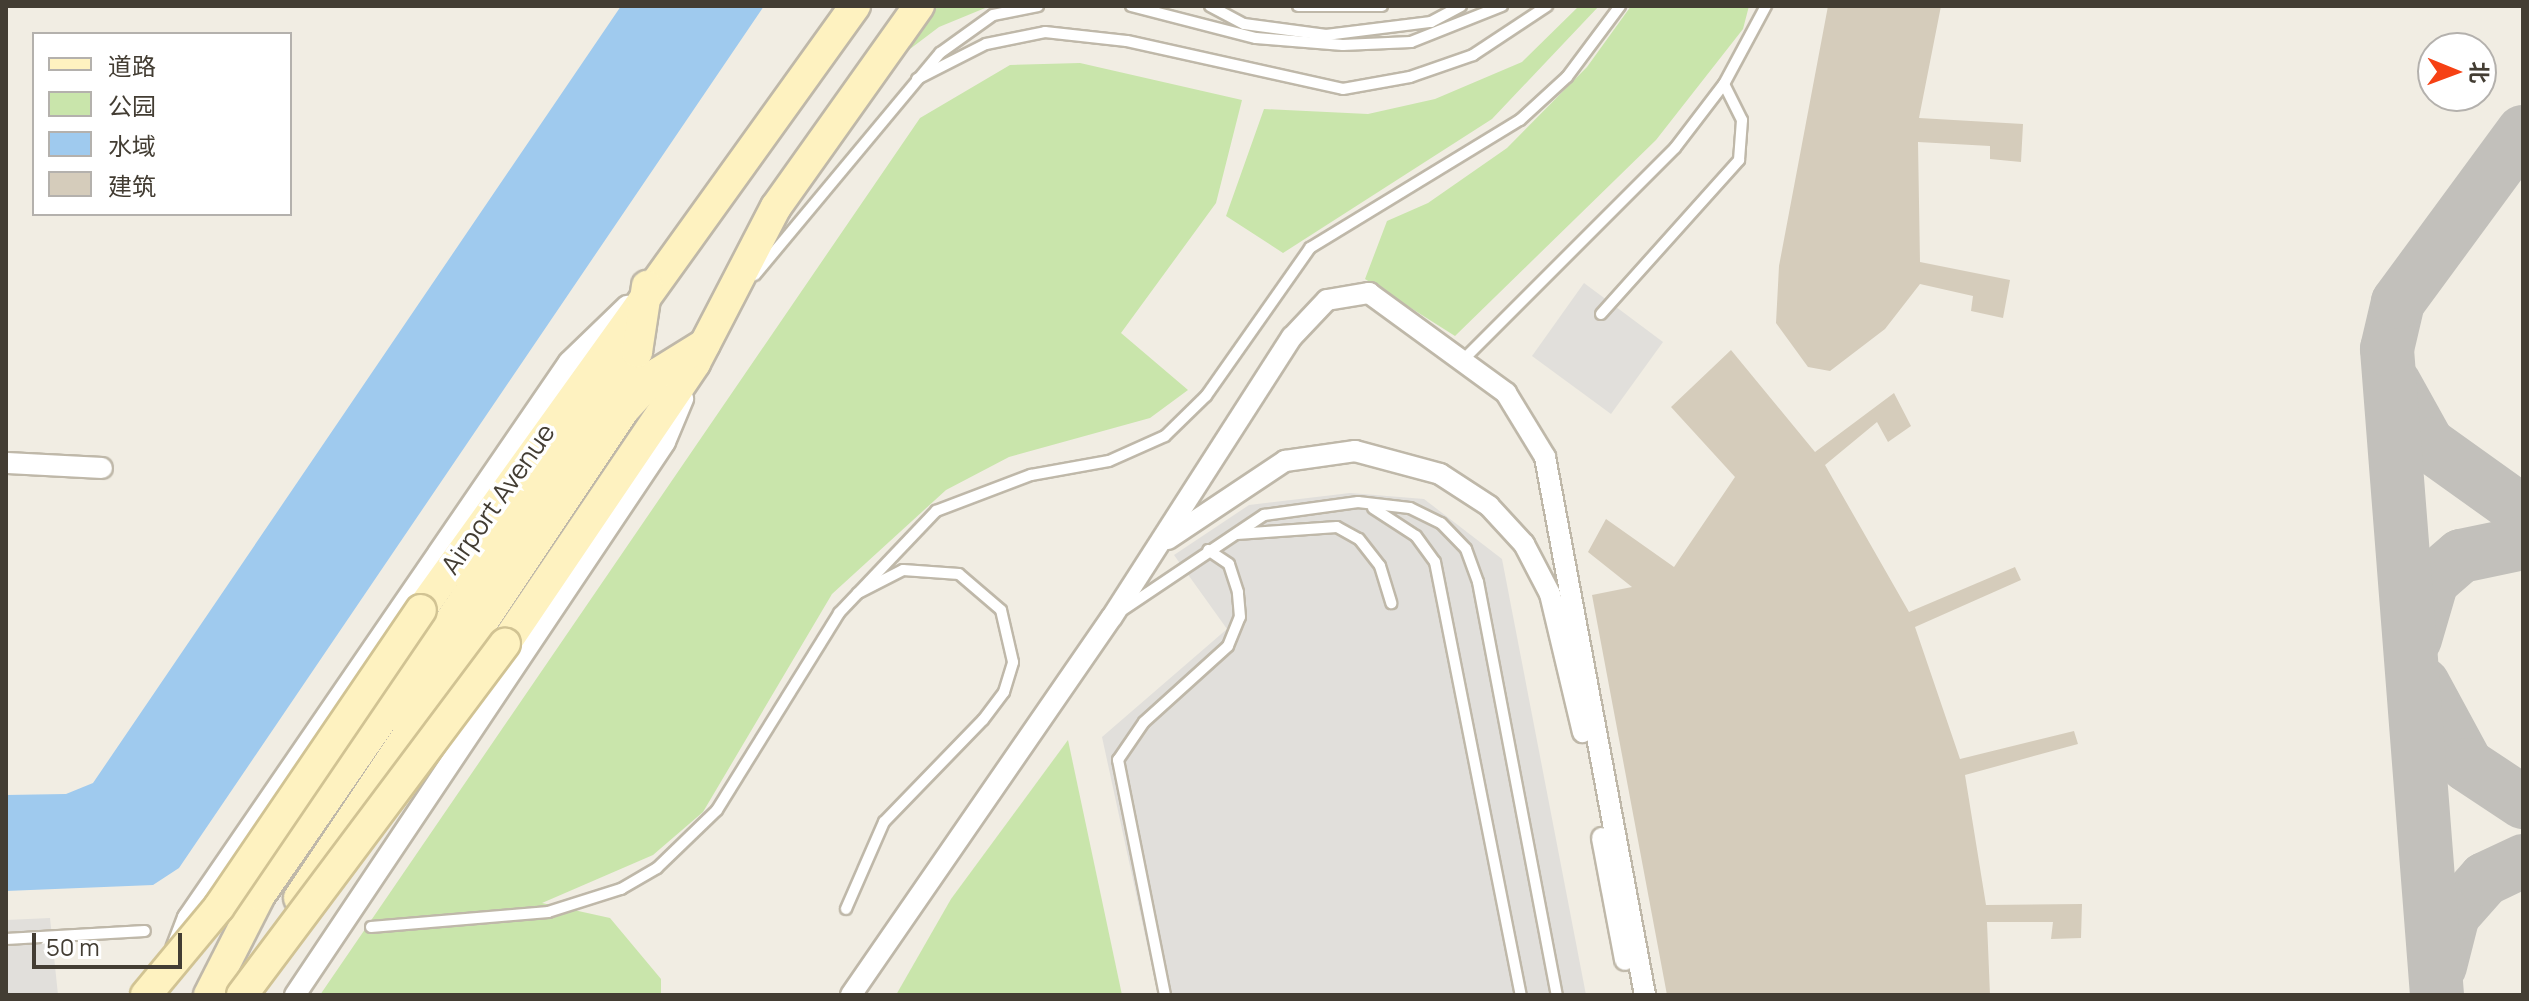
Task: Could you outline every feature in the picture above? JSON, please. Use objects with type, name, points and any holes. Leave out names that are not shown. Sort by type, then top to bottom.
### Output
[{"type":"main road","name":"Airport Avenue","points":[[146,995],[219,907],[647,286],[855,6]]},
{"type":"main road","points":[[242,995],[505,644],[712,332],[776,207],[919,6]]},
{"type":"main road","points":[[209,995],[260,895],[637,352],[647,286]]},
{"type":"main road","points":[[248,995],[285,920],[624,410],[658,373],[712,332]]},
{"type":"street","points":[[158,995],[188,918],[560,375],[647,286]]},
{"type":"street","points":[[843,993],[1112,617],[1292,337],[1327,300],[1369,293],[1465,358],[1521,408],[1545,457],[1645,995]]},
{"type":"street","points":[[295,995],[665,442],[712,332]]},
{"type":"street","points":[[1160,545],[1240,486],[1285,461],[1355,451],[1393,456],[1440,474],[1489,506],[1524,544],[1553,609],[1633,995]]},
{"type":"street","points":[[6,463],[102,468]]},
{"type":"lane","points":[[712,332],[917,79],[993,15],[1038,6]]},
{"type":"lane","points":[[1131,6],[1256,38],[1343,45],[1411,42],[1502,6]]},
{"type":"lane","points":[[1210,6],[1244,24],[1326,35],[1431,22],[1461,6]]},
{"type":"lane","points":[[1298,6],[1382,6]]},
{"type":"lane","points":[[917,79],[986,44],[1045,32],[1127,41],[1343,89],[1410,77],[1473,55],[1547,6]]},
{"type":"lane","points":[[371,927],[548,912],[621,889],[657,868],[717,810],[853,596],[947,506],[1031,475],[1109,461],[1165,436],[1206,396],[1310,248],[1520,120],[1567,77],[1620,6]]},
{"type":"lane","points":[[1465,358],[1675,148],[1724,84],[1766,6]]},
{"type":"lane","points":[[1601,314],[1739,160],[1742,120],[1724,84]]},
{"type":"lane","points":[[1112,617],[1264,515],[1317,502],[1358,502],[1410,508],[1441,523],[1466,549],[1557,995]]},
{"type":"lane","points":[[1358,502],[1393,516],[1435,562],[1521,995]]},
{"type":"lane","points":[[1232,535],[1337,527],[1359,539],[1380,566],[1391,603]]},
{"type":"lane","points":[[1165,995],[1118,760],[1153,713],[1212,665],[1240,617],[1229,564],[1208,550]]},
{"type":"lane","points":[[846,909],[884,822],[983,720],[1004,692],[1013,662],[1001,610],[959,574],[903,570],[853,596]]},
{"type":"lane","points":[[6,939],[145,931]]},
{"type":"green space","points":[[936,6],[990,6],[939,27],[902,55]]},
{"type":"green space","points":[[1579,6],[1599,6],[1492,119],[1283,253],[1226,216],[1264,109],[1368,114],[1435,99],[1522,62]]},
{"type":"green space","points":[[1631,6],[1749,6],[1743,29],[1656,140],[1455,336],[1365,279],[1387,221],[1428,203],[1507,148],[1587,67]]},
{"type":"green space","points":[[1080,63],[1242,100],[1216,203],[1121,333],[1188,390],[1150,418],[1009,457],[946,490],[832,594],[703,812],[653,855],[542,903],[610,918],[661,979],[661,995],[320,995],[920,118],[1010,65]]},
{"type":"green space","points":[[1068,740],[1122,995],[896,995],[951,899]]},
{"type":"shaded area","points":[[1584,283],[1663,342],[1611,414],[1532,356]]},
{"type":"shaded area","points":[[1350,493],[1424,499],[1502,559],[1586,995],[1158,995],[1102,737],[1227,629],[1174,555],[1249,505]]},
{"type":"shaded area","points":[[50,918],[58,995],[6,995],[6,920]]},
{"type":"water","points":[[621,6],[764,6],[179,868],[153,885],[6,891],[6,795],[66,794],[93,783]]},
{"type":"building","points":[[1828,6],[1941,6],[1919,118],[2023,124],[2021,162],[1990,159],[1990,146],[1918,142],[1920,262],[2010,280],[2003,318],[1971,311],[1973,296],[1920,284],[1885,329],[1830,371],[1808,367],[1776,323],[1779,266]]},
{"type":"building","points":[[1731,350],[1815,452],[1894,393],[1911,426],[1888,442],[1877,422],[1825,465],[1909,612],[2015,567],[2021,580],[1915,627],[1960,759],[2074,731],[2078,744],[1965,775],[1986,905],[2082,904],[2081,938],[2051,939],[2053,922],[1987,922],[1990,995],[1667,995],[1592,595],[1632,587],[1588,552],[1606,519],[1674,567],[1735,477],[1671,407]]},
{"type":"taxiway","points":[[2437,995],[2387,349],[2398,302],[2523,132]]},
{"type":"taxiway","points":[[2394,383],[2428,444],[2523,512]]},
{"type":"taxiway","points":[[2415,639],[2432,581],[2461,556],[2523,543]]},
{"type":"taxiway","points":[[2423,684],[2467,765],[2523,802]]},
{"type":"taxiway","points":[[2440,966],[2453,915],[2485,879],[2523,861]]}]
